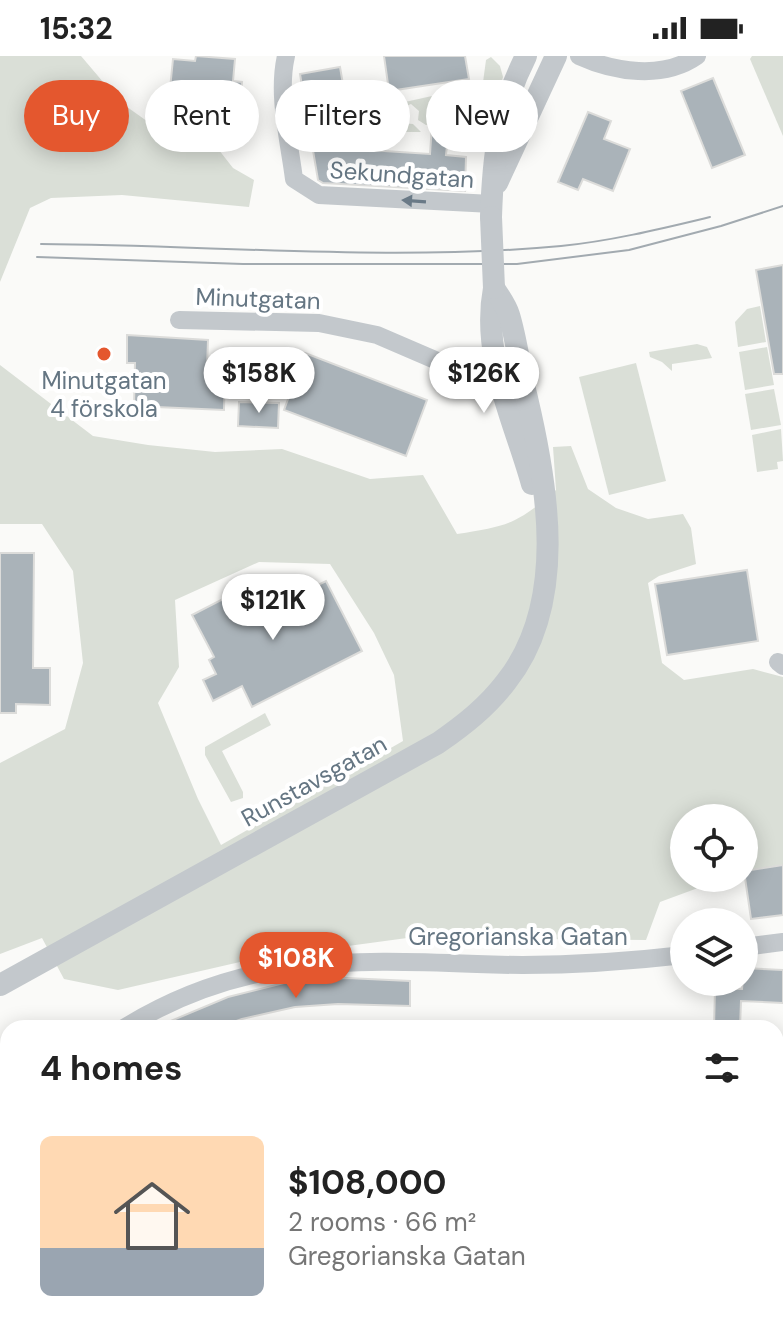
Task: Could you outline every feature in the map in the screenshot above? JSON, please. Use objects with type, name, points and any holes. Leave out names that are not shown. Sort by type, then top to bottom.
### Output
[{"type":"street","name":"Sekundgatan","points":[[286,56],[282,72],[294,179],[319,195],[492,204]]},
{"type":"street","name":"Runstavsgatan","points":[[526,56],[507,98],[494,149],[494,288],[489,316],[495,365],[547,535]]},
{"type":"street","name":"Runstavsgatan","points":[[492,204],[556,56]]},
{"type":"street","points":[[579,56],[631,71],[660,70],[697,56]]},
{"type":"street","name":"Runstavsgatan","points":[[0,985],[438,743],[468,722],[508,681],[533,631],[540,608],[547,535],[543,476],[509,313],[494,288]]},
{"type":"street","name":"Minutgatan","points":[[179,320],[319,323],[377,335],[463,372],[518,361]]},
{"type":"street","points":[[758,945],[783,942]]},
{"type":"street","name":"Gregorianska Gatan","points":[[139,1020],[181,997],[221,983],[298,965],[353,961],[605,964],[670,957]]},
{"type":"shaded area","points":[[0,56],[81,56],[101,80],[24,80],[24,152],[129,152],[129,108],[145,120],[145,152],[220,152],[233,168],[254,180],[249,207],[122,195],[51,198],[30,208],[0,282]]},
{"type":"shaded area","points":[[752,56],[783,56],[783,136],[750,59]]},
{"type":"shaded area","points":[[491,57],[500,66],[502,80],[483,80],[486,60]]},
{"type":"shaded area","points":[[426,97],[426,125],[418,120],[419,111],[410,101]]},
{"type":"shaded area","points":[[410,124],[413,124],[421,132],[410,132]]},
{"type":"shaded area","points":[[760,306],[766,342],[738,347],[735,322],[747,309]]},
{"type":"shaded area","points":[[697,344],[707,347],[712,358],[672,364],[672,371],[650,357],[649,352]]},
{"type":"shaded area","points":[[767,347],[774,385],[745,390],[739,352]]},
{"type":"shaded area","points":[[636,363],[666,481],[609,495],[579,377]]},
{"type":"shaded area","points":[[0,365],[93,436],[215,452],[282,449],[370,479],[423,475],[457,534],[511,522],[543,501],[556,490],[553,447],[571,446],[588,489],[616,508],[648,519],[683,514],[691,528],[696,564],[659,576],[648,583],[662,663],[684,680],[753,669],[783,677],[783,865],[758,869],[758,804],[670,804],[670,892],[687,892],[660,902],[646,940],[407,938],[253,959],[118,990],[64,979],[42,938],[0,954],[0,763],[65,729],[83,663],[73,571],[42,524],[0,524]],"holes":[[[259,562],[330,564],[374,633],[394,675],[403,741],[221,845],[158,703],[179,667],[175,600]]]},
{"type":"shaded area","points":[[774,389],[781,425],[751,430],[745,394]]},
{"type":"shaded area","points":[[781,429],[783,461],[777,462],[778,469],[757,472],[752,435]]},
{"type":"shaded area","points":[[265,713],[271,725],[222,751],[243,792],[243,798],[231,802],[205,755],[205,747]]},
{"type":"building","points":[[196,56],[235,59],[233,80],[171,80],[173,59],[195,61]]},
{"type":"building","points":[[384,56],[465,56],[469,79],[426,80],[426,85],[410,88],[410,80],[387,80]]},
{"type":"building","points":[[340,67],[342,80],[301,80],[300,74]]},
{"type":"building","points":[[713,78],[745,155],[712,168],[681,91]]},
{"type":"building","points":[[588,112],[611,121],[604,139],[630,149],[613,191],[583,179],[578,190],[558,182]]},
{"type":"building","points":[[313,152],[446,152],[446,155],[466,157],[465,191],[323,183],[318,180]]},
{"type":"building","points":[[783,265],[783,374],[774,374],[756,270]]},
{"type":"building","points":[[127,335],[208,340],[207,369],[225,369],[224,410],[134,406],[135,363],[127,363]]},
{"type":"building","points":[[305,353],[427,400],[406,456],[284,410]]},
{"type":"building","points":[[239,402],[279,403],[278,428],[238,426]]},
{"type":"building","points":[[0,553],[34,553],[33,668],[50,668],[50,705],[16,704],[16,713],[0,713]]},
{"type":"building","points":[[747,570],[758,641],[667,655],[655,584]]},
{"type":"building","points":[[326,581],[362,651],[252,707],[242,686],[213,701],[203,680],[216,674],[209,660],[214,657],[192,615],[252,584],[265,611]]},
{"type":"building","points":[[783,865],[783,915],[758,918],[758,908],[749,908],[747,892],[758,892],[758,869]]},
{"type":"building","points":[[758,969],[783,970],[783,1003],[741,1001],[740,1020],[714,1020],[715,996],[758,996]]},
{"type":"building","points":[[347,978],[410,981],[410,1006],[338,1004],[295,1007],[239,1020],[173,1020],[228,997],[292,981]]},
{"type":"tram line","points":[[37,257],[243,264],[517,264],[629,250],[783,206]]},
{"type":"tram line","points":[[41,244],[366,253],[496,251],[598,241],[710,217]]},
{"type":"place","name":"Minutgatan 4 förskola","points":[[104,354]]}]
